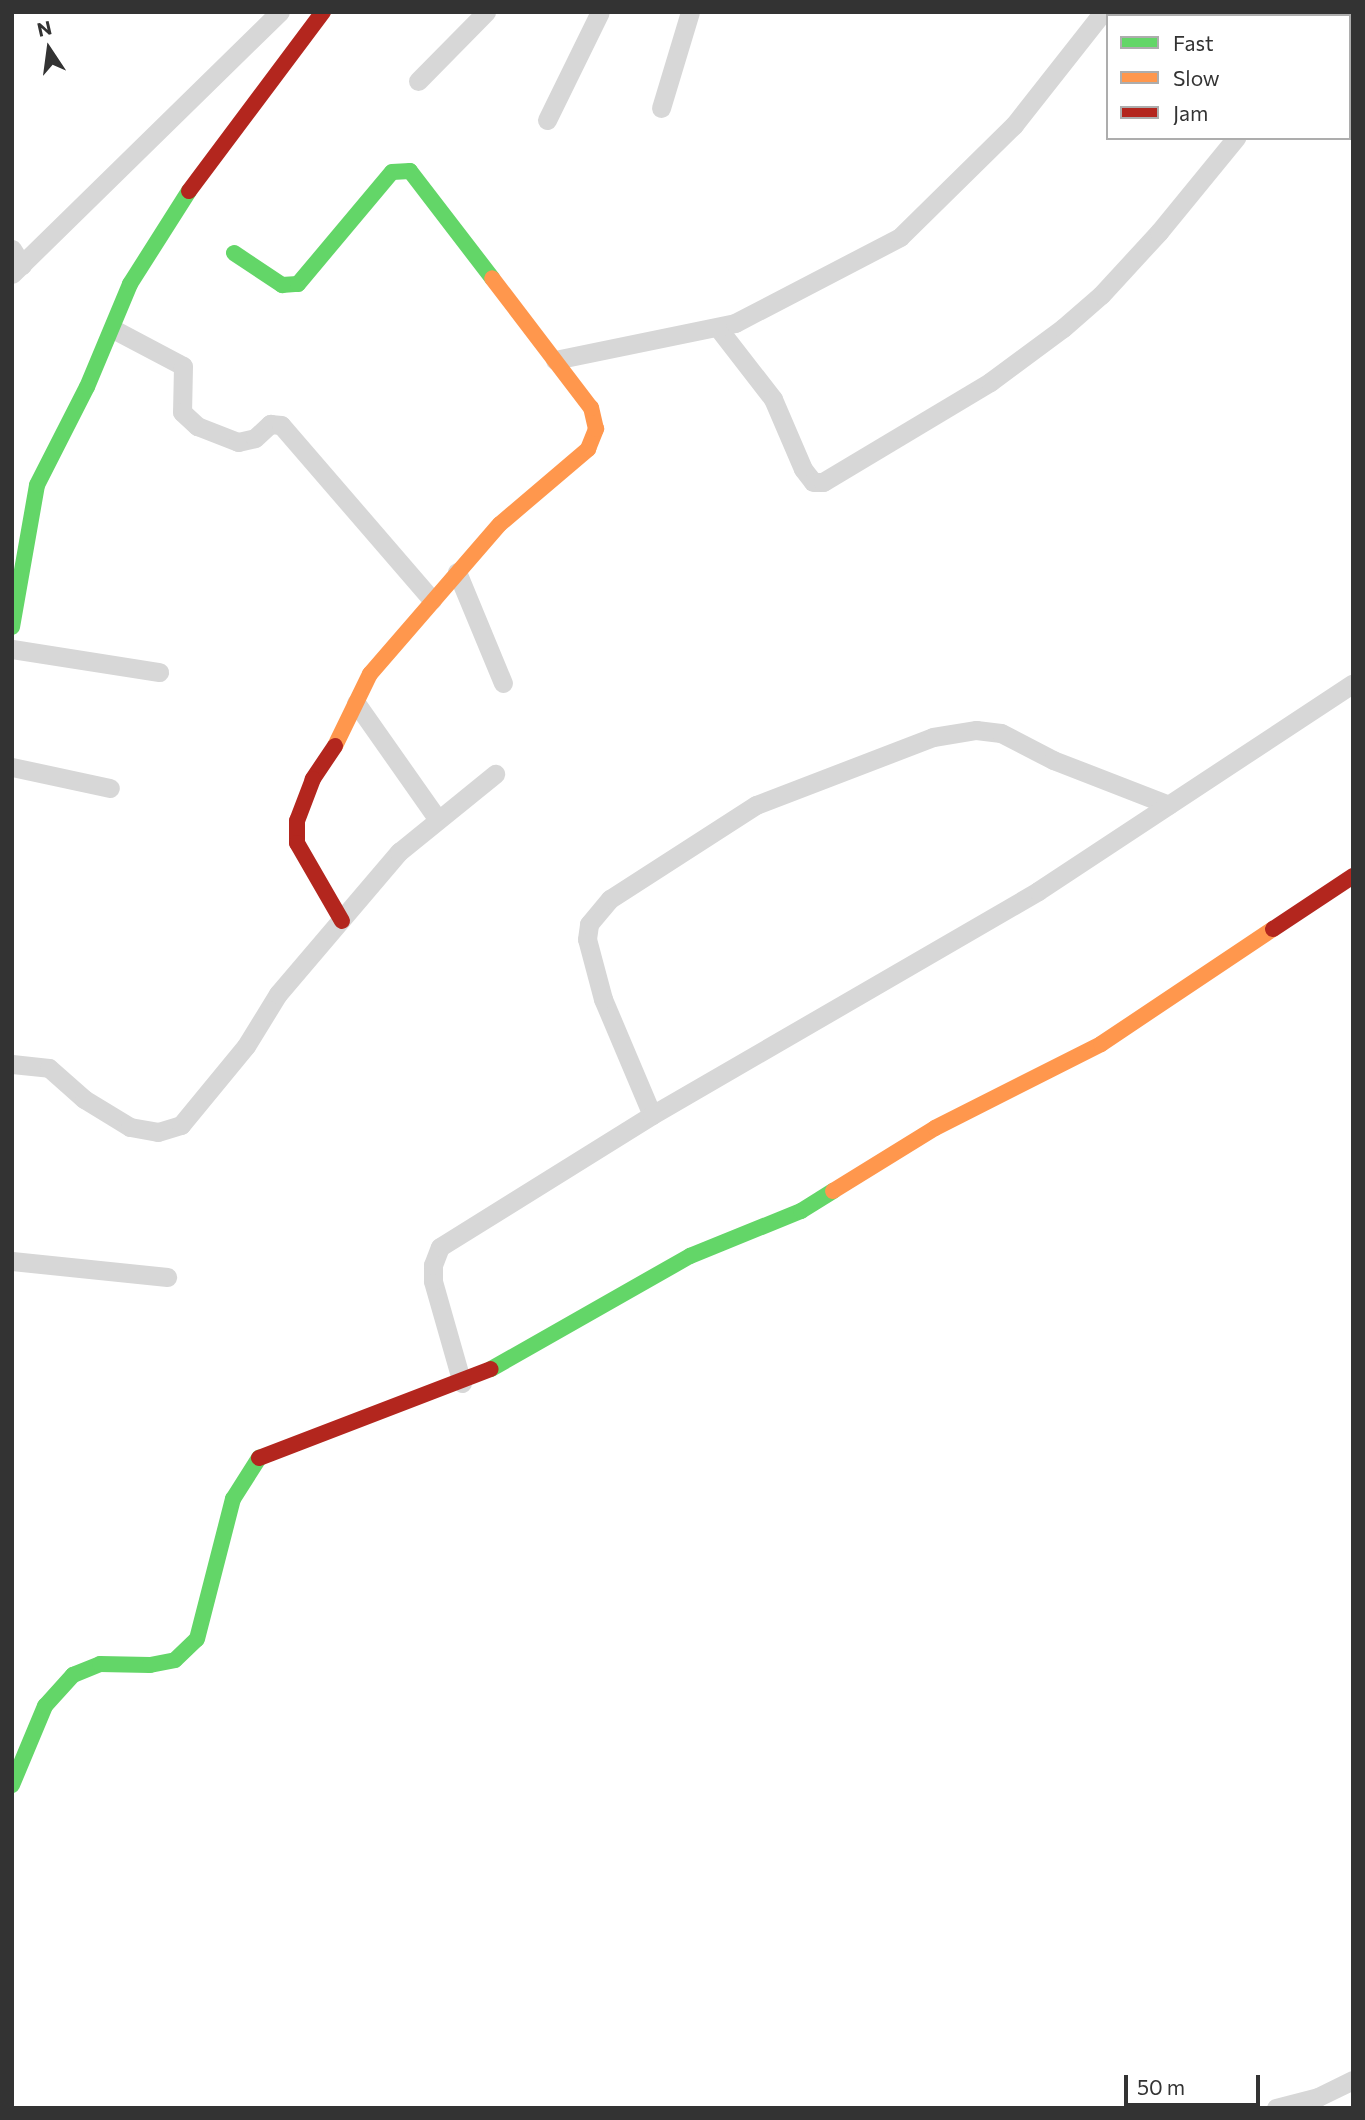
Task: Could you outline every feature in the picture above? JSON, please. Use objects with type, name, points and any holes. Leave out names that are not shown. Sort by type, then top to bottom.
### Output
[{"type":"street","points":[[16,263],[280,12]]},
{"type":"street","points":[[12,627],[37,485],[113,329],[130,284],[162,228],[323,12]]},
{"type":"street","points":[[418,81],[486,12]]},
{"type":"street","points":[[547,120],[600,12]]},
{"type":"street","points":[[661,108],[690,12]]},
{"type":"street","points":[[555,360],[718,328],[785,300],[907,232],[1014,125],[1103,12]]},
{"type":"street","points":[[718,328],[773,399],[808,478],[822,482],[990,382],[1063,328],[1134,259],[1234,140]]},
{"type":"street","points":[[234,253],[282,285],[298,284],[392,172],[405,169],[442,208],[592,408],[596,438],[573,463],[500,524],[370,674],[348,726],[313,779],[295,835],[300,856],[342,921]]},
{"type":"street","points":[[113,329],[183,366],[186,378],[180,405],[184,416],[197,426],[238,442],[255,438],[270,424],[281,425],[432,600]]},
{"type":"street","points":[[457,572],[503,683]]},
{"type":"street","points":[[12,649],[159,672]]},
{"type":"street","points":[[462,1383],[433,1281],[433,1265],[440,1247],[652,1115],[1038,891],[1353,683]]},
{"type":"street","points":[[356,703],[436,817]]},
{"type":"street","points":[[652,1115],[603,999],[587,939],[589,924],[610,899],[756,805],[933,737],[976,730],[1001,733],[1053,761],[1169,805]]},
{"type":"street","points":[[12,767],[110,788]]},
{"type":"street","points":[[12,1064],[49,1068],[83,1098],[130,1127],[158,1132],[174,1129],[246,1046],[278,994],[398,852],[436,817],[495,774]]},
{"type":"street","points":[[12,1786],[45,1706],[74,1675],[100,1664],[164,1663],[184,1654],[197,1639],[233,1499],[257,1459],[462,1383],[690,1256],[801,1211],[935,1128],[1049,1074],[1353,876]]},
{"type":"street","points":[[12,1261],[167,1277]]},
{"type":"street","points":[[1276,2108],[1318,2097],[1353,2080]]},
{"type":"traffic: fast","points":[[234,253],[282,285],[298,284],[392,172],[410,171],[492,278]]},
{"type":"traffic: fast","points":[[12,627],[37,485],[87,387],[130,284],[189,191]]},
{"type":"traffic: fast","points":[[491,1369],[690,1256],[801,1211],[833,1191]]},
{"type":"traffic: fast","points":[[12,1785],[45,1706],[73,1675],[100,1664],[150,1665],[175,1660],[197,1639],[233,1499],[259,1458]]},
{"type":"traffic: slow","points":[[335,746],[370,674],[500,524],[588,449],[596,429],[591,408],[492,278]]},
{"type":"traffic: slow","points":[[833,1191],[935,1128],[1101,1044],[1273,929]]},
{"type":"traffic: jam","points":[[189,191],[323,12]]},
{"type":"traffic: jam","points":[[335,746],[313,779],[297,821],[297,843],[342,921]]},
{"type":"traffic: jam","points":[[1273,929],[1353,876]]},
{"type":"traffic: jam","points":[[259,1458],[491,1369]]}]
